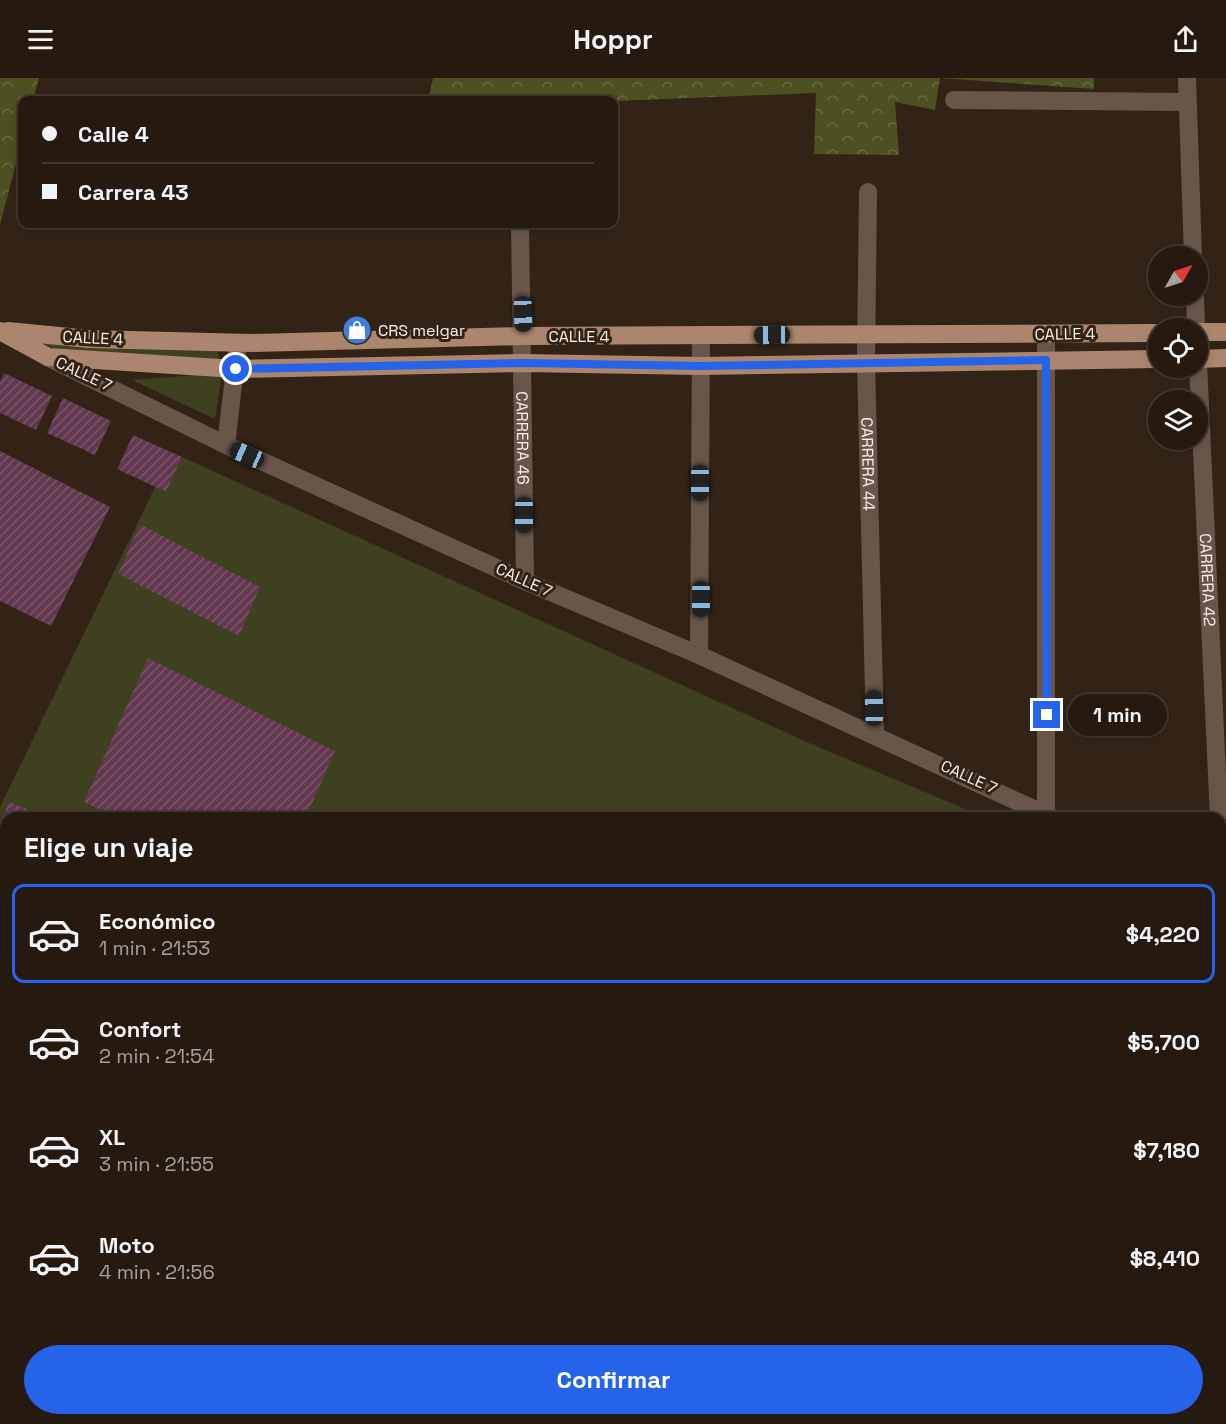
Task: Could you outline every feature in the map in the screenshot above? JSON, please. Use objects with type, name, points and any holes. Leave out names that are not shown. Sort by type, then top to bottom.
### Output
[{"type":"main road","name":"CALLE 4","points":[[0,331],[89,339],[238,343],[523,336],[701,337],[1148,333]]},
{"type":"main road","name":"CALLE 7","points":[[0,331],[48,357]]},
{"type":"main road","points":[[1208,331],[1226,332]]},
{"type":"main road","points":[[1208,355],[1226,358]]},
{"type":"main road","name":"CALLE 4","points":[[48,357],[236,369],[524,363],[700,366],[1148,359]]},
{"type":"street","points":[[1187,78],[1193,246]]},
{"type":"street","points":[[954,100],[1187,102]]},
{"type":"street","name":"CARRERA 44","points":[[868,192],[866,362],[875,734]]},
{"type":"street","name":"CARRERA 46","points":[[520,228],[524,363],[525,580]]},
{"type":"street","points":[[1046,335],[1050,812]]},
{"type":"street","points":[[699,655],[701,337]]},
{"type":"street","points":[[226,445],[238,343]]},
{"type":"street","name":"CALLE 7","points":[[48,357],[226,445],[875,734],[1044,812]]},
{"type":"street","name":"CARRERA 42","points":[[1199,378],[1219,812]]},
{"type":"green space","points":[[0,78],[39,78],[34,96],[18,96],[18,155],[0,225]]},
{"type":"green space","points":[[433,78],[940,78],[935,110],[895,102],[899,155],[814,154],[816,93],[618,101],[618,96],[429,96]]},
{"type":"green space","points":[[940,78],[1094,78],[1094,89]]},
{"type":"green space","points":[[38,342],[218,350],[219,361],[74,356]]},
{"type":"green space","points":[[222,373],[215,419],[132,380]]},
{"type":"green space","points":[[182,457],[809,743],[972,812],[0,812],[0,807],[155,487],[165,492]]},
{"type":"building","points":[[4,373],[52,396],[36,430],[0,413],[0,382]]},
{"type":"building","points":[[63,398],[111,421],[95,455],[47,433]]},
{"type":"building","points":[[133,435],[182,457],[166,492],[117,469]]},
{"type":"building","points":[[0,451],[110,507],[51,626],[0,601]]},
{"type":"building","points":[[140,524],[260,587],[239,636],[118,574]]},
{"type":"building","points":[[148,658],[335,751],[309,812],[105,812],[84,802]]},
{"type":"building","points":[[9,802],[35,812],[5,812]]},
{"type":"place","name":"CRS melgar","points":[[357,330]]},
{"type":"route","points":[[236,369],[524,363],[700,366],[1046,360],[1047,715]]}]
